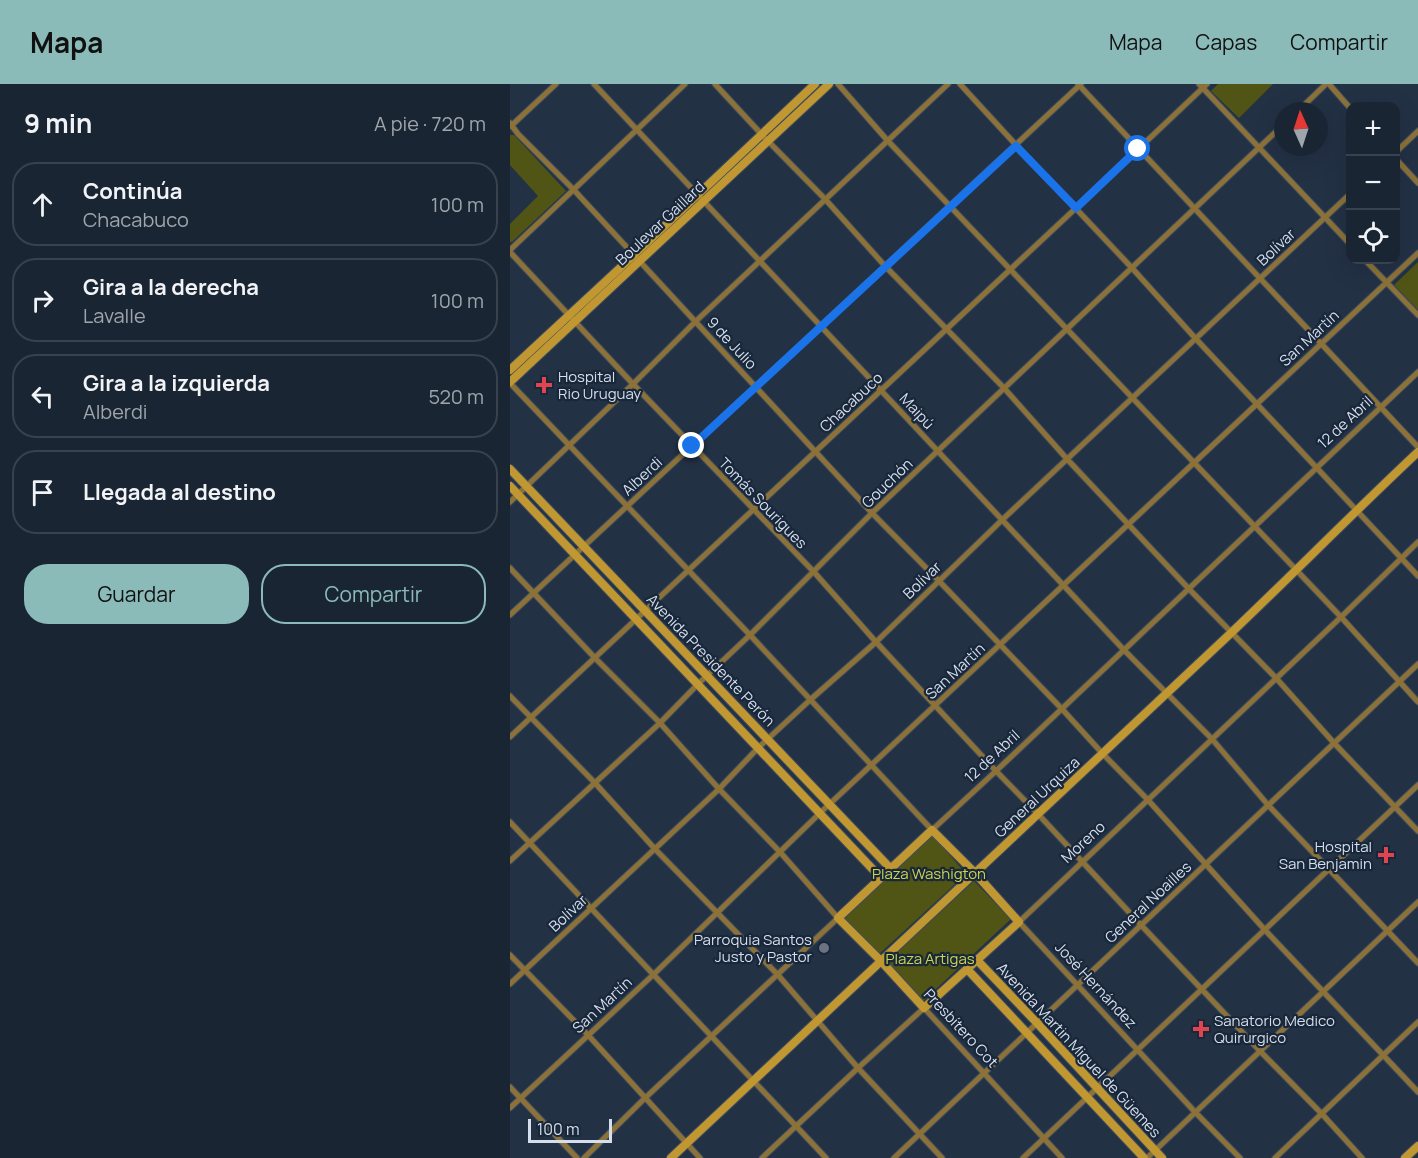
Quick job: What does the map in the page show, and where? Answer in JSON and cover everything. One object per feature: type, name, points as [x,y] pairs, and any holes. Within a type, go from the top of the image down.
[{"type":"main road","name":"Boulevar Gaillard","points":[[765,138],[815,84]]},
{"type":"main road","name":"Boulevar Gaillard","points":[[510,370],[569,314],[636,258],[765,138],[829,84]]},
{"type":"main road","name":"Boulevar Gaillard","points":[[510,382],[576,322],[636,258]]},
{"type":"main road","name":"General Urquiza","points":[[670,1158],[1231,633],[1418,449]]},
{"type":"main road","name":"Avenida Presidente Perón","points":[[510,469],[891,869]]},
{"type":"main road","name":"Avenida Presidente Perón","points":[[510,486],[881,878]]},
{"type":"main road","name":"12 de Abril","points":[[838,918],[932,830]]},
{"type":"main road","name":"José Hernández","points":[[932,830],[1019,922]]},
{"type":"main road","name":"Presbítero Cot","points":[[838,918],[924,1008]]},
{"type":"main road","name":"Moreno","points":[[924,1008],[1019,922]]},
{"type":"main road","name":"Avenida Martin Miguel de Güemes","points":[[977,960],[1162,1158]]},
{"type":"main road","name":"Avenida Martin Miguel de Güemes","points":[[968,969],[1146,1158]]},
{"type":"main road","points":[[1405,1158],[1418,1146]]},
{"type":"street","points":[[511,125],[556,84]]},
{"type":"street","name":"Maipú","points":[[594,84],[1124,650],[1212,739],[1268,805],[1418,963]]},
{"type":"street","points":[[510,251],[685,84]]},
{"type":"street","points":[[715,84],[825,199],[885,266],[1004,388],[1067,459],[1418,831]]},
{"type":"street","points":[[838,84],[887,140],[1341,617],[1418,702]]},
{"type":"street","points":[[510,502],[695,322],[948,84]]},
{"type":"street","points":[[960,84],[1418,576]]},
{"type":"street","points":[[1308,102],[1328,84],[1346,104]]},
{"type":"street","points":[[1079,85],[1418,449]]},
{"type":"street","name":"Alberdi","points":[[510,615],[1079,85]]},
{"type":"street","points":[[1203,85],[1346,240]]},
{"type":"street","name":"Chacabuco","points":[[510,737],[1076,208],[1203,85]]},
{"type":"street","name":"9 de Julio","points":[[511,125],[872,513],[939,580],[1148,800],[1265,930],[1418,1092]]},
{"type":"street","points":[[1400,147],[1418,130]]},
{"type":"street","name":"Gouchón","points":[[510,861],[660,723],[872,513],[1274,134]]},
{"type":"street","points":[[1400,164],[1418,183]]},
{"type":"street","name":"Bolívar","points":[[510,984],[719,789],[758,748],[876,642],[1002,520],[1346,198]]},
{"type":"street","name":"Tomás Sourigues","points":[[510,251],[1362,1158]]},
{"type":"street","name":"San Martín","points":[[510,1108],[654,974],[820,813],[1418,253]]},
{"type":"street","points":[[1369,264],[1418,315]]},
{"type":"street","name":"12 de Abril","points":[[932,830],[1418,372]]},
{"type":"street","points":[[510,382],[932,830]]},
{"type":"street","name":"Moreno","points":[[1019,922],[1418,542]]},
{"type":"street","points":[[510,568],[660,723],[838,918]]},
{"type":"street","name":"General Noailles","points":[[894,1158],[1418,664]]},
{"type":"street","points":[[510,696],[778,975],[858,1068],[942,1158]]},
{"type":"street","points":[[1023,1158],[1418,785]]},
{"type":"street","points":[[510,822],[826,1158]]},
{"type":"street","points":[[1146,1158],[1418,902]]},
{"type":"street","name":"12 de Abril","points":[[584,1158],[838,918]]},
{"type":"street","name":"José Hernández","points":[[1019,922],[1240,1158]]},
{"type":"street","points":[[510,955],[588,1035],[700,1158]]},
{"type":"street","name":"Moreno","points":[[762,1158],[924,1008]]},
{"type":"street","name":"Presbítero Cot","points":[[924,1008],[1062,1158]]},
{"type":"street","points":[[1275,1158],[1418,1022]]},
{"type":"street","points":[[510,1087],[577,1158]]},
{"type":"green space","points":[[1218,84],[1273,84],[1239,118],[1211,91]]},
{"type":"green space","points":[[510,135],[514,135],[566,191],[512,242],[510,242],[510,224],[538,196],[510,165]]},
{"type":"green space","points":[[1418,262],[1418,310],[1394,285]]},
{"type":"green space","name":"Plaza Washigton","points":[[932,834],[966,874],[877,956],[844,919]]},
{"type":"green space","name":"Plaza Artigas","points":[[974,881],[1011,919],[922,1002],[886,962]]},
{"type":"place","name":"Hospital Rio Uruguay","points":[[544,385]]},
{"type":"place","name":"Hospital San Benjamin","points":[[1386,855]]},
{"type":"place","name":"Parroquia Santos Justo y Pastor","points":[[824,948]]},
{"type":"place","name":"Sanatorio Medico Quirurgico","points":[[1201,1029]]},
{"type":"route","points":[[692,446],[1016,146],[1076,208],[1138,149]]}]
